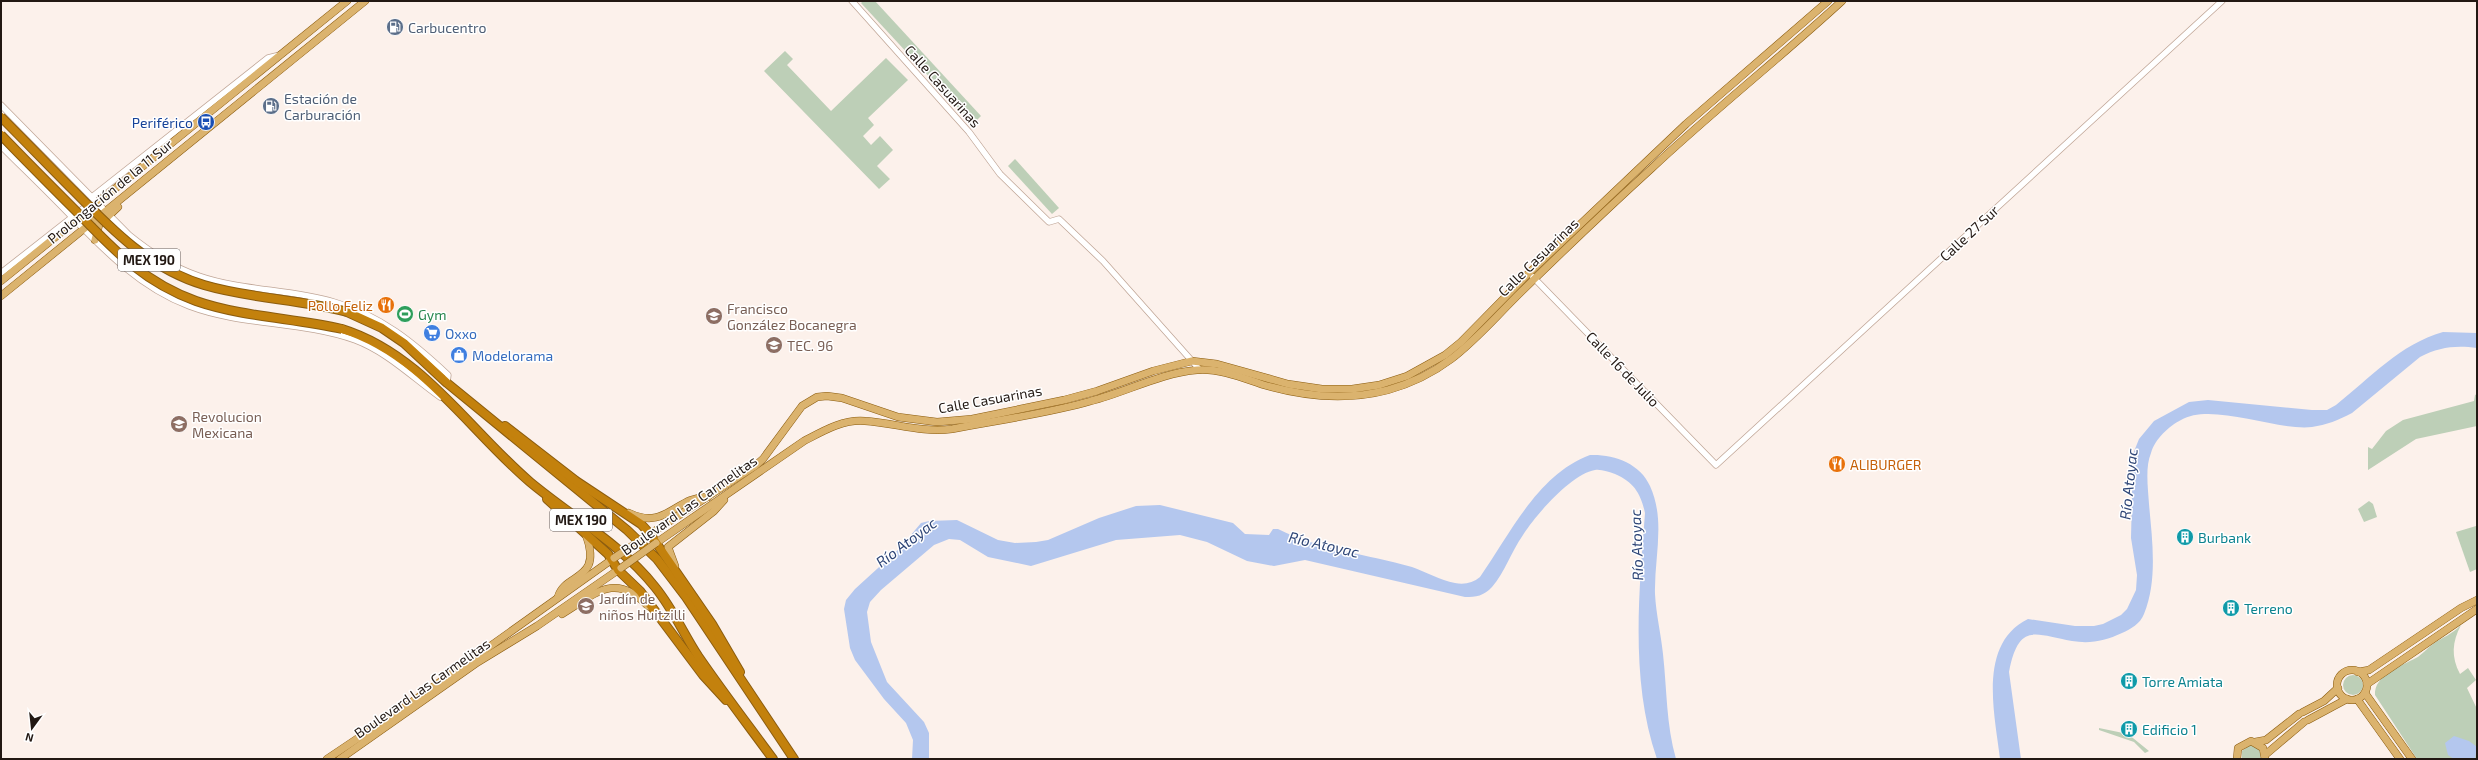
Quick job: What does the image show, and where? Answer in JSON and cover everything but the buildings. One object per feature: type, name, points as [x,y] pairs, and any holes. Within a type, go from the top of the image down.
[{"type":"highway","name":"MEX 190","points":[[1,117],[122,238],[154,262],[184,278],[205,286],[321,305],[347,312],[393,335],[447,383],[627,530],[657,559],[686,598],[794,759]]},
{"type":"highway","name":"MEX 190","points":[[1,135],[118,255],[158,284],[190,298],[223,309],[312,322],[342,329],[369,339],[386,348],[410,366],[454,406],[531,482],[594,530],[635,564],[672,610],[698,655],[773,759]]},
{"type":"highway","points":[[492,419],[510,428],[552,462],[614,505],[650,534],[712,624],[758,705]]},
{"type":"highway","points":[[531,482],[613,559],[619,569],[640,591],[703,675],[744,717]]},
{"type":"main road","name":"Prolongación de la 11 Sur","points":[[1,281],[95,200],[281,55],[347,1]]},
{"type":"main road","name":"Prolongación de la 11 Sur","points":[[1,296],[84,229],[107,213],[152,177],[158,169],[365,1]]},
{"type":"main road","name":"Calle Casuarinas","points":[[650,534],[709,497],[763,459],[794,416],[809,400],[827,396],[842,398],[907,419],[927,422],[951,421],[999,413],[1083,395],[1153,371],[1192,361],[1217,364],[1307,388],[1341,390],[1384,384],[1407,376],[1445,356],[1529,273],[1686,124],[1828,1]]},
{"type":"main road","name":"Calle Casuarinas","points":[[1097,399],[1162,378],[1200,370],[1220,372],[1292,392],[1315,396],[1348,397],[1391,389],[1422,377],[1456,357],[1535,279],[1653,167],[1842,1]]},
{"type":"main road","points":[[175,137],[180,129]]},
{"type":"main road","points":[[95,240],[99,225],[107,213]]},
{"type":"main road","name":"Boulevard Las Carmelitas","points":[[340,759],[478,662],[537,626],[804,441],[826,429],[848,422],[865,421],[932,431],[952,429],[1097,399]]},
{"type":"main road","points":[[900,427],[907,425],[907,419]]},
{"type":"main road","points":[[682,580],[668,547],[714,511],[732,491]]},
{"type":"main road","points":[[614,505],[647,519],[664,515],[698,498],[709,497]]},
{"type":"main road","name":"Boulevard Las Carmelitas","points":[[326,759],[409,704],[558,597],[650,534]]},
{"type":"main road","points":[[558,597],[564,587],[579,577],[587,566],[591,552],[586,535]]},
{"type":"main road","points":[[537,626],[545,625],[607,588],[618,586],[634,593],[668,628]]},
{"type":"main road","points":[[2347,699],[2341,695],[2338,688],[2338,681],[2344,674],[2351,671],[2358,672],[2369,670],[2461,608],[2477,600]]},
{"type":"main road","points":[[2367,684],[2477,609]]},
{"type":"main road","points":[[2255,742],[2263,748],[2265,757],[2306,721],[2347,699],[2357,699],[2365,693],[2367,684],[2363,676],[2358,672]]},
{"type":"main road","points":[[2237,759],[2242,745],[2266,740],[2301,713],[2324,700],[2338,688]]},
{"type":"main road","points":[[2365,693],[2412,759]]},
{"type":"main road","points":[[2357,699],[2400,759]]},
{"type":"street","name":"Calle Casuarinas","points":[[852,1],[969,132],[1000,174],[1048,222],[1059,219],[1103,261],[1192,361]]},
{"type":"street","name":"Calle 27 Sur","points":[[1716,465],[2222,1]]},
{"type":"street","points":[[180,129],[268,58],[281,55]]},
{"type":"street","points":[[1,105],[140,245],[186,271],[233,284],[328,300],[378,320],[406,337],[428,356],[448,375],[447,383]]},
{"type":"street","points":[[1,146],[116,262],[135,276],[178,301],[223,316],[322,331],[355,340],[392,360],[454,406]]},
{"type":"street","points":[[1,273],[74,218]]},
{"type":"street","name":"Calle 16 de Julio","points":[[1529,273],[1716,465]]},
{"type":"street","points":[[1192,361],[1200,370]]},
{"type":"green space","points":[[863,1],[875,1],[981,116],[973,124],[861,3]]},
{"type":"green space","points":[[785,51],[793,59],[787,65],[831,111],[886,58],[908,80],[868,118],[874,125],[863,136],[871,145],[880,136],[893,150],[877,166],[890,179],[879,189],[764,71]]},
{"type":"green space","points":[[1015,159],[1059,208],[1052,214],[1008,166]]},
{"type":"green space","points":[[2477,394],[2477,426],[2416,439],[2368,470],[2368,447],[2372,449],[2386,431],[2403,420],[2474,401],[2475,395]]},
{"type":"green space","points":[[2369,501],[2373,504],[2377,517],[2364,522],[2358,509]]},
{"type":"green space","points":[[2476,526],[2477,569],[2470,572],[2456,532]]},
{"type":"green space","points":[[2461,625],[2454,643],[2454,656],[2460,674],[2468,668],[2476,680],[2467,688],[2477,709],[2477,759],[2417,759],[2375,695],[2376,688],[2379,682],[2390,672],[2418,657]]},
{"type":"green space","points":[[2349,675],[2357,675],[2363,681],[2363,689],[2357,695],[2349,695],[2343,689],[2343,681]]},
{"type":"green space","points":[[2099,728],[2128,734],[2149,751],[2145,753],[2134,742],[2099,730]]},
{"type":"green space","points":[[2250,745],[2259,748],[2261,759],[2242,759],[2242,751]]},
{"type":"water","points":[[2443,332],[2477,333],[2477,348],[2462,347],[2441,349],[2420,357],[2352,413],[2332,422],[2312,427],[2297,427],[2226,415],[2194,415],[2181,420],[2163,434],[2153,448],[2147,471],[2153,573],[2148,601],[2142,618],[2129,630],[2116,636],[2097,641],[2079,642],[2038,635],[2030,635],[2024,638],[2018,645],[2013,656],[2009,672],[2021,759],[2000,759],[1993,702],[1993,682],[1995,663],[2001,645],[2012,630],[2028,619],[2075,626],[2094,626],[2103,624],[2121,615],[2127,609],[2136,590],[2137,575],[2131,538],[2133,454],[2139,439],[2154,421],[2189,402],[2208,400],[2312,410],[2327,410],[2336,405],[2399,353],[2427,337]]},
{"type":"water","name":"Río Atoyac","points":[[1590,455],[1616,458],[1633,466],[1640,471],[1645,478],[1655,499],[1658,540],[1655,594],[1663,654],[1670,733],[1676,759],[1657,759],[1648,729],[1643,699],[1640,668],[1639,606],[1645,513],[1639,494],[1632,485],[1622,477],[1600,470],[1586,473],[1575,479],[1554,497],[1529,527],[1497,581],[1483,594],[1473,597],[1465,597],[1305,560],[1274,566],[1247,561],[1207,542],[1180,535],[1116,540],[1031,566],[988,557],[960,540],[949,539],[934,545],[881,590],[870,602],[867,612],[871,642],[887,682],[924,722],[929,733],[929,759],[912,759],[913,740],[906,723],[884,699],[855,660],[850,648],[844,609],[846,600],[855,589],[900,548],[921,523],[929,521],[957,520],[998,540],[1015,543],[1036,542],[1048,540],[1099,518],[1136,506],[1160,505],[1233,523],[1245,534],[1269,535],[1273,529],[1278,529],[1327,547],[1395,562],[1412,567],[1449,582],[1465,584],[1480,577],[1514,525],[1540,491],[1555,476],[1572,464]]},
{"type":"water","points":[[2454,736],[2469,741],[2477,747],[2475,759],[2454,759],[2448,755],[2445,743]]},
{"type":"place","name":"Carbucentro","points":[[395,27]]},
{"type":"place","name":"Estación de Carburación","points":[[271,106]]},
{"type":"place","name":"Periférico","points":[[206,122]]},
{"type":"place","name":"Pollo Feliz","points":[[386,305]]},
{"type":"place","name":"Gym","points":[[405,314]]},
{"type":"place","name":"Francisco González Bocanegra","points":[[714,316]]},
{"type":"place","name":"Oxxo","points":[[432,333]]},
{"type":"place","name":"TEC. 96","points":[[774,345]]},
{"type":"place","name":"Modelorama","points":[[459,355]]},
{"type":"place","name":"Revolucion Mexicana","points":[[179,424]]},
{"type":"place","name":"ALIBURGER","points":[[1837,464]]},
{"type":"place","name":"Burbank","points":[[2185,537]]},
{"type":"place","name":"Jardín de niños Huitzilli","points":[[586,606]]},
{"type":"place","name":"Terreno","points":[[2231,608]]},
{"type":"place","name":"Torre Amiata","points":[[2129,681]]},
{"type":"place","name":"Edificio 1","points":[[2129,729]]}]
